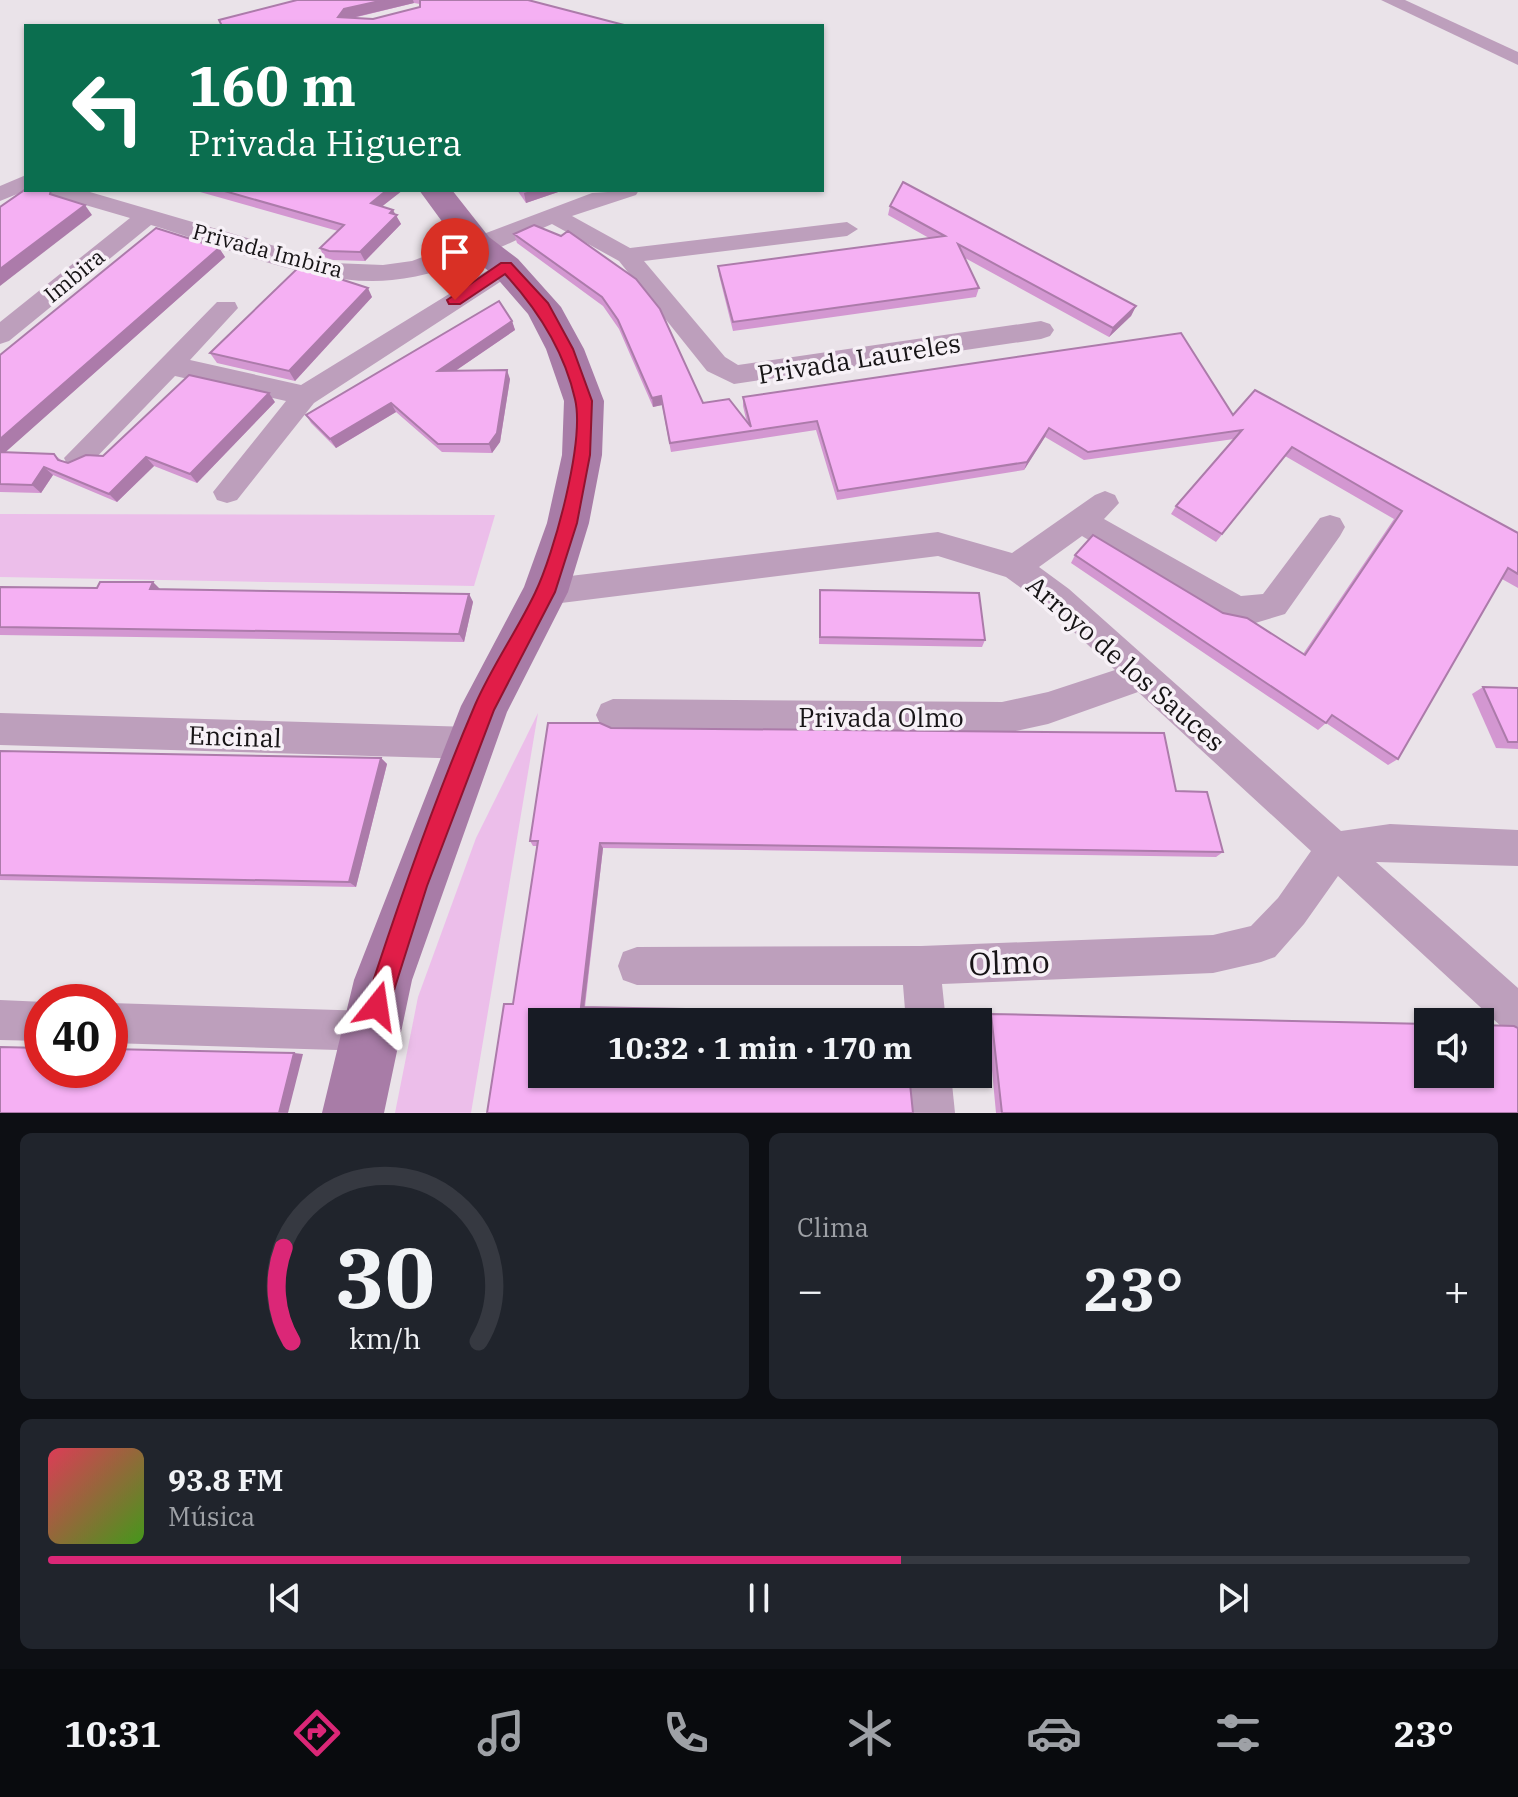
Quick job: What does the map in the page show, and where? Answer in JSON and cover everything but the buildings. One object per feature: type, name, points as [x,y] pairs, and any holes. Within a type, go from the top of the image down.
[{"type":"street","points":[[1390,0],[1518,59]]},
{"type":"street","points":[[0,194],[24,183]]},
{"type":"street","name":"Privada Imbira","points":[[66,192],[332,271],[370,275],[492,256]]},
{"type":"street","points":[[353,1113],[383,980],[485,706],[545,592],[568,523],[582,455],[584,401],[565,349],[543,307],[492,256],[441,192]]},
{"type":"street","points":[[227,492],[305,396],[551,214],[622,192]]},
{"type":"street","name":"Privada Laureles","points":[[551,214],[627,256],[716,364],[734,375],[1041,330]]},
{"type":"street","name":"Imbira","points":[[0,335],[147,216]]},
{"type":"street","points":[[627,256],[847,229]]},
{"type":"street","points":[[78,458],[226,308]]},
{"type":"street","points":[[170,365],[305,396]]},
{"type":"street","points":[[1016,567],[1093,512],[1229,608],[1261,611],[1274,604],[1330,527]]},
{"type":"street","name":"Arroyo de los Sauces","points":[[545,592],[938,544],[1016,567],[1058,598],[1518,1015]]},
{"type":"street","name":"Privada Olmo","points":[[613,715],[1002,718],[1048,708],[1143,675]]},
{"type":"street","name":"Encinal","points":[[0,729],[471,743]]},
{"type":"street","points":[[1334,850],[1390,842],[1518,848]]},
{"type":"street","name":"Olmo","points":[[637,966],[921,965],[1213,954],[1261,943],[1291,911],[1334,850]]},
{"type":"street","points":[[921,965],[925,1008]]},
{"type":"street","points":[[0,1020],[24,1021]]},
{"type":"street","points":[[128,1024],[371,1031]]},
{"type":"street","points":[[931,1088],[934,1113]]},
{"type":"shaded area","points":[[0,514],[495,515],[474,586],[0,577]]},
{"type":"shaded area","points":[[538,713],[471,1113],[395,1113],[418,997],[476,838]]},
{"type":"route","points":[[377,1006],[416,886],[485,706],[545,592],[568,523],[582,455],[584,401],[565,349],[543,307],[506,267],[455,300]]}]
